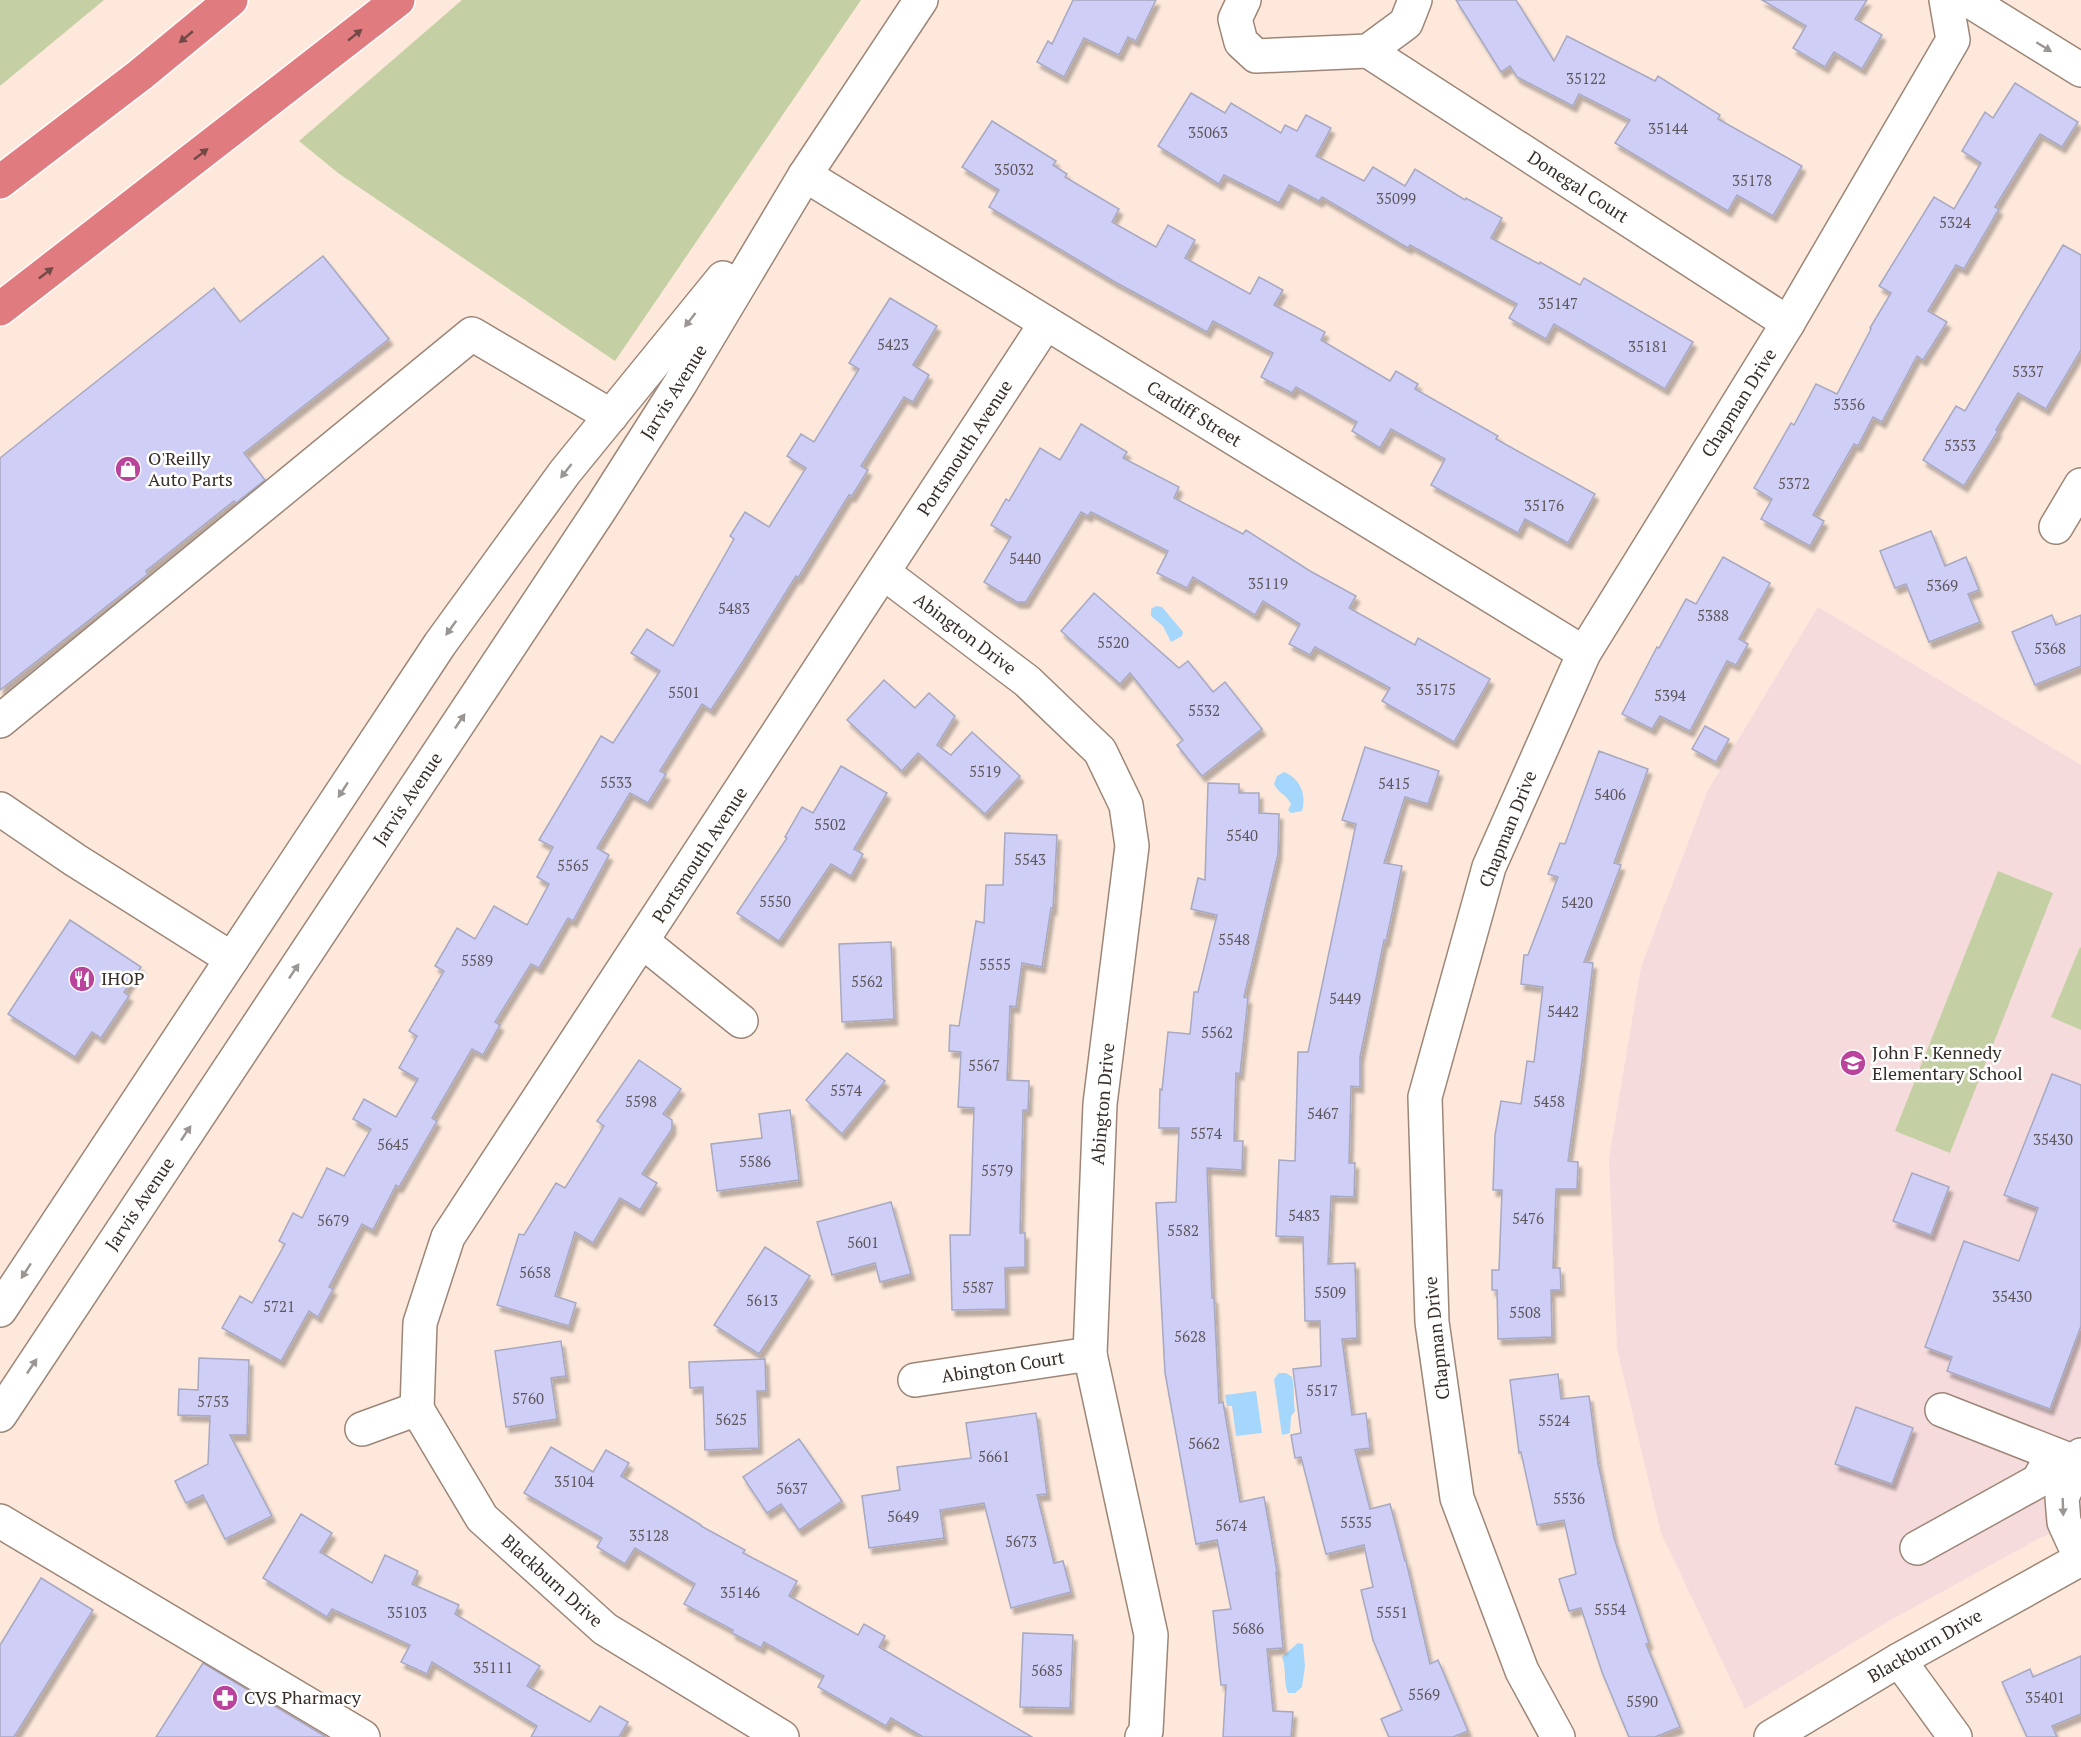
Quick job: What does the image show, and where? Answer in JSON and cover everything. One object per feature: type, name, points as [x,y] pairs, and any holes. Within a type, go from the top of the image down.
[{"type":"highway","points":[[0,182],[140,75],[231,0]]},
{"type":"highway","points":[[0,309],[398,0]]},
{"type":"highway","points":[[0,167],[140,75]]},
{"type":"street","name":"Jarvis Avenue","points":[[0,1414],[601,508],[680,384],[804,175],[921,0]]},
{"type":"street","points":[[1244,0],[1235,19],[1241,42],[1256,56],[1368,51],[1406,23],[1415,0]]},
{"type":"street","points":[[1953,40],[1968,1],[2081,70]]},
{"type":"street","points":[[1953,40],[2007,24]]},
{"type":"street","name":"Chapman Drive","points":[[1558,1737],[1522,1671],[1457,1498],[1432,1322],[1425,1097],[1489,867],[1584,653],[1788,324],[1953,40]]},
{"type":"street","name":"Donegal Court","points":[[1368,51],[1788,324]]},
{"type":"street","name":"Jarvis Avenue","points":[[0,1310],[440,644],[565,472],[804,175]]},
{"type":"street","name":"Cardiff Street","points":[[804,175],[1584,653]]},
{"type":"street","name":"Portsmouth Avenue","points":[[417,1409],[420,1323],[448,1237],[1046,324]]},
{"type":"street","points":[[0,721],[472,334],[611,416]]},
{"type":"street","points":[[2056,526],[2081,485]]},
{"type":"street","name":"Abington Drive","points":[[884,573],[1027,681],[1100,751],[1126,805],[1132,846],[1100,1104],[1090,1354],[1151,1635],[1146,1731],[1142,1737]]},
{"type":"street","points":[[0,809],[75,860],[232,959]]},
{"type":"street","points":[[643,942],[741,1021]]},
{"type":"street","name":"Abington Court","points":[[915,1380],[1090,1354]]},
{"type":"street","points":[[362,1429],[417,1409]]},
{"type":"street","name":"Blackburn Drive","points":[[417,1409],[482,1518],[605,1629],[782,1737]]},
{"type":"street","points":[[1942,1410],[2073,1461]]},
{"type":"street","points":[[1917,1548],[2073,1461]]},
{"type":"street","points":[[2073,1461],[2062,1498],[2063,1514],[2064,1522],[2081,1559]]},
{"type":"street","points":[[0,1521],[363,1737]]},
{"type":"street","name":"Blackburn Drive","points":[[1771,1737],[1899,1660],[2081,1559]]},
{"type":"street","points":[[1899,1660],[1955,1737]]},
{"type":"shaded area","name":"John F. Kennedy Elementary School","points":[[1818,607],[2081,765],[2081,1520],[2038,1539],[1887,1622],[1745,1709],[1661,1533],[1617,1348],[1609,1158],[1641,967],[1708,790]]},
{"type":"green space","points":[[0,0],[104,0],[0,86]]},
{"type":"green space","points":[[462,0],[861,0],[615,361],[338,173],[299,141]]},
{"type":"green space","points":[[1998,871],[2053,893],[1950,1153],[1895,1131]]},
{"type":"green space","points":[[2081,948],[2081,1030],[2051,1017]]},
{"type":"water","points":[[1156,606],[1162,607],[1183,632],[1182,636],[1171,642],[1163,626],[1151,616],[1151,609]]},
{"type":"water","points":[[1284,772],[1294,778],[1301,788],[1304,799],[1302,811],[1291,813],[1288,810],[1291,804],[1274,784],[1277,776]]},
{"type":"water","points":[[1279,1373],[1286,1373],[1292,1377],[1295,1411],[1291,1416],[1290,1433],[1282,1435],[1274,1379]]},
{"type":"water","points":[[1256,1391],[1262,1433],[1236,1436],[1232,1406],[1227,1406],[1225,1395]]},
{"type":"water","points":[[1298,1643],[1303,1644],[1305,1666],[1302,1687],[1295,1693],[1288,1693],[1282,1657]]},
{"type":"building","points":[[1073,0],[1156,0],[1136,41],[1128,37],[1119,55],[1084,38],[1064,77],[1037,62],[1048,41],[1052,44]]},
{"type":"building","points":[[1456,0],[1516,0],[1554,61],[1567,36],[1655,81],[1658,76],[1720,115],[1718,119],[1802,166],[1773,216],[1737,195],[1728,211],[1615,143],[1630,120],[1579,94],[1573,106],[1517,77],[1510,66],[1501,72]]},
{"type":"building","points":[[1762,0],[1867,0],[1855,19],[1882,35],[1862,69],[1834,52],[1825,67],[1793,48],[1806,26]]},
{"type":"building","points":[[2015,83],[2078,122],[2062,147],[2040,134],[1995,207],[1999,209],[1964,269],[1956,265],[1928,311],[1947,322],[1923,360],[1917,356],[1882,422],[1873,417],[1858,446],[1854,444],[1813,515],[1824,521],[1810,546],[1761,519],[1772,499],[1754,488],[1791,423],[1794,425],[1816,384],[1837,394],[1870,328],[1891,293],[1879,286],[1934,197],[1954,209],[1981,163],[1962,151],[1985,112],[1993,118]]},
{"type":"building","points":[[1191,93],[1225,113],[1231,103],[1281,133],[1285,125],[1297,131],[1306,115],[1331,128],[1316,156],[1364,181],[1373,167],[1405,186],[1415,169],[1465,200],[1466,198],[1502,218],[1491,238],[1580,285],[1584,278],[1693,342],[1665,389],[1554,324],[1546,339],[1509,318],[1517,304],[1410,245],[1408,248],[1322,197],[1319,201],[1289,185],[1279,203],[1224,175],[1219,184],[1158,146]]},
{"type":"building","points":[[992,121],[1056,161],[1053,165],[1067,174],[1065,177],[1119,209],[1112,222],[1156,247],[1168,225],[1195,240],[1185,258],[1250,294],[1259,277],[1283,290],[1274,305],[1325,332],[1321,340],[1390,381],[1396,371],[1418,384],[1415,389],[1498,436],[1496,439],[1595,494],[1568,543],[1525,519],[1518,533],[1431,485],[1445,459],[1391,429],[1380,448],[1352,431],[1357,422],[1296,387],[1292,393],[1261,377],[1273,353],[1213,321],[1207,332],[1115,282],[989,207],[999,190],[962,167]]},
{"type":"building","points":[[2063,245],[2081,255],[2081,350],[2046,409],[2018,393],[1964,486],[1923,460],[1956,406],[1965,411]]},
{"type":"building","name":"O'Reilly Auto Parts","points":[[323,256],[389,339],[244,453],[265,480],[236,503],[234,501],[146,571],[148,574],[0,690],[0,458],[214,288],[240,322]]},
{"type":"building","points":[[890,298],[937,326],[913,365],[929,375],[913,402],[904,397],[861,466],[868,470],[852,496],[849,495],[798,578],[796,576],[711,710],[702,704],[660,771],[666,774],[648,803],[630,793],[597,848],[609,855],[573,921],[568,918],[539,968],[531,964],[495,1022],[500,1025],[483,1055],[472,1049],[432,1118],[437,1121],[399,1187],[396,1185],[373,1230],[362,1224],[329,1287],[333,1289],[318,1317],[309,1311],[281,1361],[222,1328],[240,1296],[252,1303],[285,1244],[279,1241],[293,1213],[302,1218],[327,1168],[344,1176],[371,1129],[353,1119],[364,1099],[396,1117],[418,1079],[399,1068],[417,1036],[409,1031],[444,971],[435,966],[457,928],[475,939],[494,906],[527,925],[549,884],[537,877],[553,847],[539,840],[601,736],[613,743],[660,671],[631,653],[647,629],[673,646],[734,539],[730,536],[745,512],[769,527],[806,468],[787,456],[801,434],[814,442],[859,369],[849,363]]},
{"type":"building","points":[[1081,424],[1127,452],[1123,458],[1179,487],[1174,498],[1243,534],[1246,530],[1310,571],[1356,596],[1349,608],[1415,645],[1418,638],[1490,679],[1454,742],[1382,701],[1390,688],[1315,647],[1310,655],[1289,644],[1300,624],[1263,601],[1255,615],[1193,577],[1187,588],[1157,573],[1168,551],[1091,512],[1088,516],[1081,512],[1026,602],[1017,602],[984,582],[1011,537],[991,525],[1006,499],[1009,501],[1040,448],[1060,460]]},
{"type":"building","points":[[1931,531],[1945,566],[1966,557],[1979,590],[1968,594],[1980,622],[1929,642],[1906,584],[1895,588],[1880,551]]},
{"type":"building","points":[[1723,557],[1770,583],[1739,639],[1748,644],[1736,665],[1727,661],[1690,731],[1660,716],[1652,729],[1622,714],[1657,647],[1659,648],[1686,599],[1696,604]]},
{"type":"building","points":[[1094,593],[1179,668],[1188,661],[1213,692],[1225,682],[1262,729],[1202,776],[1177,745],[1183,740],[1130,673],[1120,684],[1061,631]]},
{"type":"building","points":[[2052,615],[2056,625],[2081,615],[2081,666],[2035,685],[2012,632]]},
{"type":"building","points":[[884,680],[915,708],[929,693],[955,716],[937,745],[951,755],[972,732],[1020,776],[985,814],[918,753],[902,771],[847,720]]},
{"type":"building","points":[[1705,726],[1729,739],[1716,762],[1692,749]]},
{"type":"building","points":[[1365,747],[1439,771],[1428,804],[1405,797],[1384,863],[1402,866],[1360,1057],[1360,1087],[1351,1086],[1349,1163],[1355,1163],[1354,1197],[1331,1196],[1328,1264],[1355,1263],[1357,1338],[1342,1339],[1352,1415],[1366,1413],[1370,1448],[1355,1450],[1370,1509],[1390,1504],[1430,1664],[1438,1660],[1468,1731],[1453,1737],[1389,1737],[1381,1719],[1402,1710],[1373,1640],[1361,1590],[1373,1587],[1364,1545],[1326,1554],[1301,1457],[1295,1458],[1291,1435],[1301,1433],[1293,1369],[1321,1366],[1320,1321],[1305,1321],[1303,1237],[1276,1236],[1279,1160],[1295,1161],[1298,1052],[1308,1052],[1356,824],[1342,820]]},
{"type":"building","points":[[1599,751],[1648,769],[1614,863],[1621,865],[1584,962],[1593,963],[1568,1161],[1578,1162],[1577,1189],[1556,1189],[1553,1268],[1560,1268],[1561,1290],[1551,1290],[1552,1337],[1498,1339],[1497,1290],[1492,1290],[1492,1270],[1499,1270],[1502,1190],[1493,1190],[1495,1135],[1501,1101],[1521,1104],[1527,1061],[1534,1062],[1543,987],[1521,984],[1524,955],[1528,955],[1558,877],[1548,874],[1560,843],[1565,844]]},
{"type":"building","points":[[841,766],[887,793],[854,849],[863,854],[851,876],[831,864],[779,941],[737,913],[787,838],[785,837],[802,807],[813,813]]},
{"type":"building","points":[[1208,783],[1239,784],[1239,793],[1259,793],[1259,813],[1279,814],[1278,854],[1244,997],[1248,998],[1240,1074],[1236,1073],[1234,1141],[1243,1141],[1242,1170],[1207,1168],[1219,1403],[1223,1402],[1240,1502],[1264,1497],[1277,1571],[1283,1648],[1267,1649],[1273,1711],[1293,1712],[1291,1737],[1223,1737],[1226,1685],[1221,1685],[1213,1611],[1231,1609],[1217,1540],[1196,1544],[1165,1373],[1156,1203],[1176,1202],[1179,1128],[1159,1128],[1160,1089],[1162,1090],[1168,1032],[1190,1034],[1194,992],[1198,992],[1217,915],[1191,909],[1198,878],[1205,880]]},
{"type":"building","points":[[1005,833],[1057,835],[1053,909],[1051,908],[1042,967],[1022,963],[1016,1007],[1010,1006],[1007,1080],[1029,1081],[1028,1110],[1023,1110],[1020,1233],[1025,1233],[1025,1267],[1005,1268],[1006,1309],[952,1310],[950,1235],[970,1235],[974,1108],[958,1107],[961,1052],[949,1051],[950,1025],[959,1026],[976,921],[984,923],[986,885],[1003,885]]},
{"type":"building","name":"IHOP","points":[[70,920],[141,967],[124,992],[129,996],[101,1038],[92,1032],[75,1057],[8,1014]]},
{"type":"building","points":[[891,942],[894,1019],[842,1022],[839,944]]},
{"type":"building","points":[[847,1053],[885,1081],[842,1134],[806,1100]]},
{"type":"building","points":[[639,1060],[681,1089],[663,1114],[672,1120],[672,1129],[642,1174],[657,1183],[640,1210],[620,1198],[593,1243],[575,1232],[555,1296],[576,1303],[569,1326],[497,1305],[519,1234],[524,1235],[556,1183],[565,1188],[604,1126],[597,1121]]},
{"type":"building","points":[[2052,1074],[2081,1085],[2081,1326],[2050,1409],[1947,1371],[1952,1357],[1925,1347],[1964,1241],[2019,1261],[2038,1208],[2004,1195]]},
{"type":"building","points":[[790,1110],[799,1180],[717,1191],[711,1144],[762,1138],[759,1114]]},
{"type":"building","points":[[1912,1173],[1949,1187],[1931,1235],[1893,1221]]},
{"type":"building","points":[[891,1202],[911,1274],[880,1282],[875,1263],[832,1275],[817,1222]]},
{"type":"building","points":[[765,1247],[810,1276],[759,1354],[714,1325]]},
{"type":"building","points":[[561,1341],[566,1376],[551,1378],[557,1419],[506,1427],[495,1351]]},
{"type":"building","points":[[199,1358],[249,1360],[247,1435],[230,1435],[272,1516],[225,1539],[203,1495],[186,1503],[175,1481],[208,1464],[210,1416],[178,1415],[179,1389],[198,1390]]},
{"type":"building","points":[[765,1359],[766,1391],[757,1391],[759,1448],[705,1450],[703,1387],[690,1388],[689,1362]]},
{"type":"building","points":[[1558,1374],[1561,1399],[1589,1396],[1598,1463],[1614,1538],[1649,1643],[1646,1644],[1680,1727],[1655,1737],[1629,1737],[1602,1672],[1581,1608],[1569,1611],[1559,1579],[1576,1574],[1564,1520],[1537,1525],[1521,1452],[1519,1453],[1510,1380]]},
{"type":"building","points":[[1856,1407],[1913,1428],[1892,1484],[1835,1464]]},
{"type":"building","points":[[1036,1413],[1047,1494],[1037,1495],[1054,1563],[1063,1561],[1071,1592],[1011,1608],[984,1503],[940,1510],[944,1538],[869,1548],[862,1496],[900,1490],[897,1467],[971,1458],[966,1423]]},
{"type":"building","points":[[799,1439],[842,1501],[799,1530],[781,1504],[767,1513],[743,1477]]},
{"type":"building","points":[[551,1447],[593,1472],[606,1450],[629,1463],[621,1476],[701,1526],[745,1550],[743,1553],[797,1581],[789,1596],[858,1635],[864,1624],[885,1636],[879,1647],[1032,1737],[923,1737],[891,1718],[886,1726],[818,1687],[824,1676],[764,1642],[761,1648],[684,1604],[695,1584],[635,1548],[625,1564],[597,1547],[602,1538],[524,1493]]},
{"type":"building","points":[[301,1514],[332,1533],[320,1552],[372,1583],[385,1555],[418,1571],[412,1584],[459,1605],[455,1614],[540,1666],[527,1686],[590,1722],[600,1706],[628,1722],[619,1737],[531,1737],[537,1726],[432,1662],[427,1674],[401,1662],[410,1645],[332,1609],[327,1617],[263,1578]]},
{"type":"building","points":[[41,1578],[93,1610],[14,1737],[0,1737],[0,1645]]},
{"type":"building","points":[[1023,1633],[1073,1635],[1070,1708],[1020,1707]]},
{"type":"building","points":[[2081,1656],[2081,1714],[2052,1726],[2057,1737],[2027,1737],[2002,1682],[2030,1669],[2033,1677]]},
{"type":"building","name":"CVS Pharmacy","points":[[203,1663],[326,1737],[156,1737]]},
{"type":"place","name":"O'Reilly Auto Parts","points":[[128,469]]},
{"type":"place","name":"IHOP","points":[[82,979]]},
{"type":"place","name":"John F. Kennedy Elementary School","points":[[1853,1063]]},
{"type":"place","name":"CVS Pharmacy","points":[[225,1698]]}]
